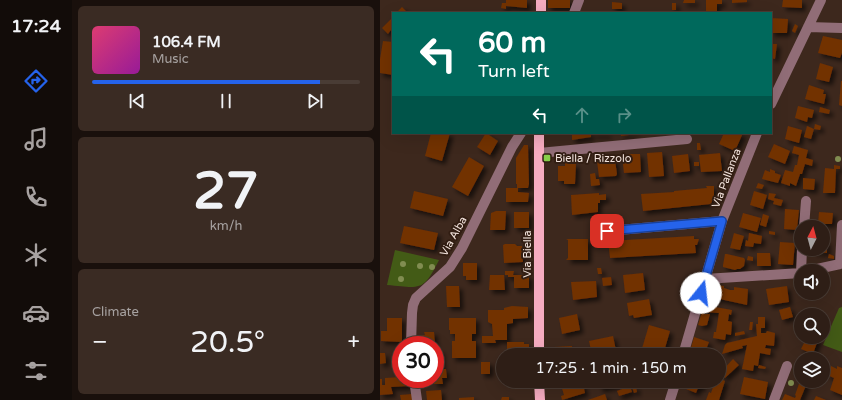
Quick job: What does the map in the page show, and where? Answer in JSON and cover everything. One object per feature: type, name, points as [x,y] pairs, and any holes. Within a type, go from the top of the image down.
[{"type":"main road","points":[[541,0],[541,12]]},
{"type":"main road","name":"Via Biella","points":[[539,134],[539,348]]},
{"type":"main road","points":[[539,388],[540,400]]},
{"type":"street","points":[[574,12],[579,0]]},
{"type":"street","points":[[772,102],[821,0]]},
{"type":"street","points":[[808,27],[842,28]]},
{"type":"street","name":"Via Alba","points":[[411,336],[412,313],[416,298],[450,267],[462,248],[512,147],[520,134]]},
{"type":"street","name":"Via Pallanza","points":[[685,348],[722,221],[757,134]]},
{"type":"street","points":[[539,153],[687,139]]},
{"type":"street","points":[[805,220],[806,201]]},
{"type":"street","points":[[607,231],[722,221]]},
{"type":"street","points":[[830,266],[840,264],[842,226]]},
{"type":"street","points":[[705,279],[794,273]]},
{"type":"street","points":[[774,400],[787,366]]},
{"type":"street","points":[[415,388],[417,400]]},
{"type":"street","points":[[670,400],[674,388]]},
{"type":"green space","points":[[395,250],[439,260],[429,278],[420,286],[407,287],[387,285]]},
{"type":"green space","points":[[842,307],[842,352],[823,345],[830,344],[830,329],[839,308]]},
{"type":"building","points":[[506,0],[527,0],[527,8],[506,6],[506,9],[501,8],[502,3],[506,3]]},
{"type":"building","points":[[548,0],[570,0],[570,8],[548,8]]},
{"type":"building","points":[[684,0],[695,0],[695,3],[683,3]]},
{"type":"building","points":[[706,0],[722,0],[722,4],[717,4],[717,11],[706,11]]},
{"type":"building","points":[[732,0],[747,0],[747,2],[732,3]]},
{"type":"building","points":[[783,0],[802,0],[802,8],[782,7]]},
{"type":"building","points":[[612,2],[622,3],[622,9],[612,9]]},
{"type":"building","points":[[672,3],[676,3],[676,10],[672,10]]},
{"type":"building","points":[[402,7],[407,12],[397,12]]},
{"type":"building","points":[[392,18],[392,31],[391,30],[388,34],[382,28]]},
{"type":"building","points":[[772,18],[788,19],[787,33],[772,33]]},
{"type":"building","points":[[795,24],[798,26],[795,33],[792,31]]},
{"type":"building","points":[[823,36],[842,40],[842,53],[840,58],[818,53]]},
{"type":"building","points":[[383,41],[392,42],[392,75],[380,73],[380,59]]},
{"type":"building","points":[[772,44],[777,44],[775,59],[772,58]]},
{"type":"building","points":[[820,63],[833,67],[829,82],[816,79]]},
{"type":"building","points":[[842,81],[842,106],[839,105]]},
{"type":"building","points":[[809,85],[824,90],[823,94],[826,94],[824,104],[805,99]]},
{"type":"building","points":[[798,106],[814,110],[812,118],[808,117],[807,122],[795,118]]},
{"type":"building","points":[[820,107],[830,110],[829,114],[819,112]]},
{"type":"building","points":[[815,124],[821,126],[820,130],[814,129]]},
{"type":"building","points":[[788,126],[802,130],[799,143],[785,139]]},
{"type":"building","points":[[807,126],[814,129],[811,139],[804,137]]},
{"type":"building","points":[[431,134],[450,134],[442,161],[425,156]]},
{"type":"building","points":[[485,134],[498,141],[490,155],[477,147]]},
{"type":"building","points":[[572,134],[591,134],[591,137],[572,140]]},
{"type":"building","points":[[593,134],[608,134],[608,135]]},
{"type":"building","points":[[621,134],[637,134],[621,136]]},
{"type":"building","points":[[724,134],[743,134],[735,151],[719,144]]},
{"type":"building","points":[[697,143],[700,143],[701,150],[697,150]]},
{"type":"building","points":[[774,144],[790,151],[785,164],[768,157]]},
{"type":"building","points":[[524,145],[528,145],[529,184],[528,188],[517,188],[516,158]]},
{"type":"building","points":[[794,146],[808,150],[806,158],[813,160],[812,166],[805,164],[796,186],[790,183],[790,186],[781,183],[785,170],[793,172],[795,165],[797,165],[799,155],[792,153]]},
{"type":"building","points":[[662,152],[664,176],[649,177],[647,153]]},
{"type":"building","points":[[720,153],[722,171],[701,172],[699,155]]},
{"type":"building","points":[[628,154],[640,154],[641,172],[624,173],[622,156]]},
{"type":"building","points":[[688,154],[690,171],[674,173],[672,156]]},
{"type":"building","points":[[469,157],[484,166],[468,196],[452,187]]},
{"type":"building","points":[[604,157],[615,160],[616,176],[599,177],[597,161],[602,161]]},
{"type":"building","points":[[565,162],[576,164],[575,184],[564,184],[564,181],[558,181],[558,166],[565,166]]},
{"type":"building","points":[[694,162],[699,162],[699,166],[694,166]]},
{"type":"building","points":[[834,165],[840,166],[840,169],[836,169],[835,193],[823,193],[825,168],[834,169]]},
{"type":"building","points":[[770,169],[781,175],[778,183],[762,179],[765,170],[770,172]]},
{"type":"building","points":[[595,173],[596,179],[599,179],[600,185],[591,186],[590,174]]},
{"type":"building","points":[[803,178],[815,179],[814,190],[803,189]]},
{"type":"building","points":[[758,183],[764,185],[762,189],[756,188]]},
{"type":"building","points":[[706,186],[714,186],[714,195],[711,204],[643,211],[641,194],[707,188]]},
{"type":"building","points":[[506,188],[518,188],[518,192],[529,193],[528,202],[506,202]]},
{"type":"building","points":[[414,191],[448,199],[443,216],[410,208]]},
{"type":"building","points":[[754,191],[767,195],[763,209],[750,205]]},
{"type":"building","points":[[599,193],[599,195],[606,194],[606,200],[600,200],[600,203],[598,203],[598,212],[572,215],[571,195]]},
{"type":"building","points":[[769,193],[776,194],[774,198],[783,200],[781,206],[773,204],[774,201],[768,199]]},
{"type":"building","points":[[785,209],[799,210],[798,220],[794,220],[794,230],[784,229]]},
{"type":"building","points":[[496,211],[506,211],[505,230],[490,230],[491,213]]},
{"type":"building","points":[[514,212],[529,212],[529,228],[514,228]]},
{"type":"building","points":[[819,212],[833,213],[832,224],[830,224],[830,220],[818,220]]},
{"type":"building","points":[[743,213],[761,218],[757,232],[739,227]]},
{"type":"building","points":[[763,214],[769,216],[766,227],[760,225]]},
{"type":"building","points":[[404,226],[438,233],[434,250],[400,243]]},
{"type":"building","points":[[769,231],[775,232],[775,235],[769,234]]},
{"type":"building","points":[[734,233],[744,236],[740,250],[730,248]]},
{"type":"building","points":[[749,233],[762,236],[761,244],[754,243],[753,247],[745,246],[746,240],[748,241]]},
{"type":"building","points":[[694,236],[694,239],[699,239],[697,245],[695,245],[696,253],[610,258],[608,241]]},
{"type":"building","points":[[566,239],[588,239],[588,260],[566,260],[568,258],[568,240]]},
{"type":"building","points":[[780,242],[794,243],[793,265],[778,264]]},
{"type":"building","points":[[503,245],[522,246],[523,262],[504,263]]},
{"type":"building","points":[[757,253],[770,253],[771,266],[757,266]]},
{"type":"building","points":[[725,254],[744,258],[744,266],[735,270],[723,267]]},
{"type":"building","points":[[830,254],[834,256],[834,259],[828,258]]},
{"type":"building","points":[[748,256],[753,257],[753,261],[747,260]]},
{"type":"building","points":[[463,263],[477,263],[477,280],[466,280],[466,276],[463,276]]},
{"type":"building","points":[[597,268],[601,268],[602,274],[598,274]]},
{"type":"building","points":[[505,271],[514,271],[513,275],[529,275],[529,288],[514,288],[514,277],[508,277],[508,275],[505,275]]},
{"type":"building","points":[[643,273],[645,290],[625,293],[623,275]]},
{"type":"building","points":[[490,275],[504,275],[505,290],[489,290]]},
{"type":"building","points":[[611,277],[612,285],[603,286],[602,278]]},
{"type":"building","points":[[596,281],[597,297],[573,300],[571,282]]},
{"type":"building","points":[[717,285],[724,286],[724,288],[730,290],[734,290],[734,287],[748,289],[747,305],[706,296],[708,286],[716,288]]},
{"type":"building","points":[[446,286],[459,286],[460,307],[447,307]]},
{"type":"building","points":[[787,286],[789,302],[769,305],[766,289]]},
{"type":"building","points":[[649,299],[652,315],[634,318],[633,315],[629,316],[627,303]]},
{"type":"building","points":[[704,305],[732,310],[731,315],[729,314],[728,321],[732,322],[731,335],[726,334],[725,340],[713,338],[714,332],[716,332],[719,313],[704,312],[704,314],[710,314],[707,325],[698,325]]},
{"type":"building","points":[[512,306],[528,307],[528,318],[513,319],[513,323],[507,324],[507,340],[495,340],[496,343],[482,343],[482,336],[493,336],[492,324],[488,322],[488,310],[504,310],[504,308]]},
{"type":"building","points":[[790,307],[793,317],[782,320],[779,310]]},
{"type":"building","points":[[577,314],[580,330],[562,334],[559,318]]},
{"type":"building","points":[[758,317],[765,317],[765,328],[761,328],[761,333],[766,333],[767,331],[775,333],[774,346],[766,345],[765,348],[771,349],[770,355],[760,353],[758,366],[754,365],[753,371],[742,369],[747,345],[742,346],[743,348],[726,353],[726,348],[724,348],[725,345],[727,343],[757,336],[756,324],[758,324]]},
{"type":"building","points":[[387,318],[402,318],[402,336],[392,336],[392,342],[381,341],[381,331],[387,331]]},
{"type":"building","points":[[449,318],[476,318],[476,334],[472,334],[472,341],[476,341],[476,358],[452,358],[452,341],[455,341],[455,334],[450,334]]},
{"type":"building","points":[[750,322],[753,322],[752,330],[749,330]]},
{"type":"building","points":[[649,325],[670,331],[665,348],[642,348]]},
{"type":"building","points":[[744,331],[745,334],[735,336],[735,333]]},
{"type":"building","points":[[424,332],[434,332],[434,336],[418,336],[425,335]]},
{"type":"building","points":[[613,336],[616,348],[590,348],[589,341]]},
{"type":"building","points":[[694,337],[709,342],[707,348],[691,348]]},
{"type":"building","points":[[507,342],[524,342],[524,344],[529,344],[529,348],[507,348]]},
{"type":"building","points":[[804,344],[817,344],[814,352],[808,352],[801,349]]},
{"type":"building","points":[[572,346],[572,348],[554,348]]},
{"type":"building","points":[[380,353],[385,353],[386,363],[380,364]]},
{"type":"building","points":[[733,359],[739,365],[726,377],[726,367]]},
{"type":"building","points":[[481,362],[490,362],[490,374],[481,374]]},
{"type":"building","points":[[759,365],[766,367],[765,369],[758,368]]},
{"type":"building","points":[[831,366],[837,369],[837,366],[842,368],[842,395],[830,390],[834,378],[830,376]]},
{"type":"building","points":[[444,369],[446,369],[447,378],[444,378]]},
{"type":"building","points":[[744,377],[768,382],[765,399],[740,394]]},
{"type":"building","points":[[385,378],[392,378],[391,387],[393,394],[380,395],[380,379],[382,379],[382,385],[385,385]]},
{"type":"building","points":[[562,388],[584,388],[585,393],[562,400],[561,396],[564,395]]},
{"type":"building","points":[[625,388],[631,388],[632,392],[619,396],[617,391]]},
{"type":"building","points":[[632,388],[636,388],[637,392],[634,393]]},
{"type":"building","points":[[686,388],[698,388],[696,393]]},
{"type":"building","points":[[713,388],[723,388],[719,400],[706,400],[709,392],[711,393]]},
{"type":"building","points":[[798,388],[805,388],[800,400],[782,400],[785,394],[795,398]]},
{"type":"building","points":[[441,390],[442,400],[427,400],[426,391]]},
{"type":"building","points":[[412,394],[412,400],[401,400],[400,395]]},
{"type":"building","points":[[605,394],[607,400],[588,400]]},
{"type":"building","points":[[816,396],[826,400],[814,400]]},
{"type":"building","points":[[474,397],[474,400],[459,400],[459,398]]},
{"type":"building","points":[[502,397],[509,397],[509,400],[501,400]]},
{"type":"place","name":"Biella / Rizzolo","points":[[547,158]]},
{"type":"route","points":[[607,231],[722,221],[701,293]]}]
